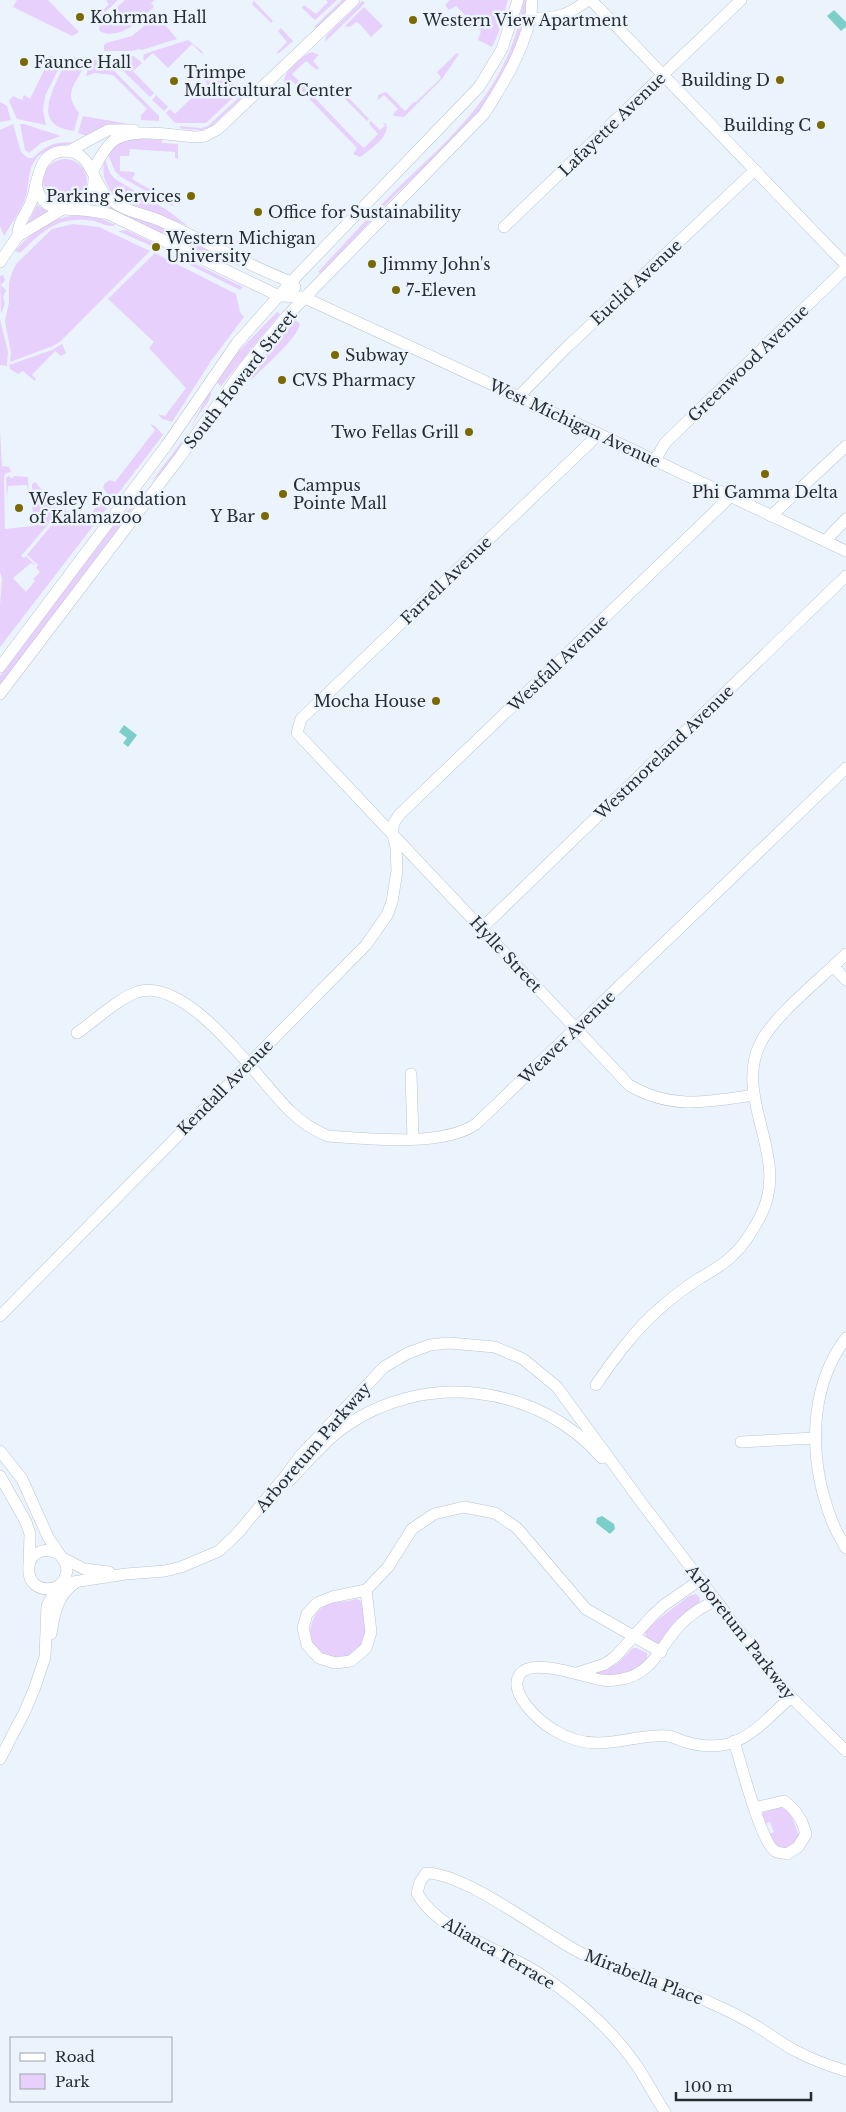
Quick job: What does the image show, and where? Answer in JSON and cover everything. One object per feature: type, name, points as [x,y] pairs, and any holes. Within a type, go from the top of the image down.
[{"type":"street","points":[[18,236],[18,225],[30,205],[40,166],[46,158],[58,152],[69,151],[100,133],[118,129],[140,133],[204,136],[218,129],[354,0]]},
{"type":"street","name":"South Howard Street","points":[[0,667],[166,446],[237,343],[291,282],[472,96],[502,49],[518,0]]},
{"type":"street","name":"South Howard Street","points":[[0,694],[246,365],[303,298],[484,114],[503,85],[518,52],[531,18],[532,0]]},
{"type":"street","points":[[531,18],[552,19],[562,16],[590,0],[664,75],[846,267]]},
{"type":"street","name":"Lafayette Avenue","points":[[504,226],[741,0]]},
{"type":"street","points":[[0,262],[18,236],[65,210],[79,206],[87,200],[93,190],[93,175],[100,158],[115,140],[140,133]]},
{"type":"street","name":"West Michigan Avenue","points":[[69,151],[83,158],[106,196],[118,205],[158,220],[291,282],[303,298]]},
{"type":"street","name":"Euclid Avenue","points":[[519,396],[566,348],[755,170]]},
{"type":"street","name":"West Michigan Avenue","points":[[36,183],[38,193],[44,202],[65,210],[109,214],[279,296],[303,298],[519,396],[846,551]]},
{"type":"street","name":"Greenwood Avenue","points":[[655,460],[665,443],[846,267]]},
{"type":"street","points":[[207,386],[223,397]]},
{"type":"street","name":"Farrell Avenue","points":[[296,730],[301,719],[600,434]]},
{"type":"street","points":[[771,516],[846,446]]},
{"type":"street","name":"Westfall Avenue","points":[[392,832],[399,815],[730,497]]},
{"type":"street","points":[[825,541],[846,520]]},
{"type":"street","name":"Westmoreland Avenue","points":[[482,928],[846,576]]},
{"type":"street","name":"Hylle Street","points":[[296,730],[304,743],[392,832],[629,1085],[652,1097],[668,1101],[699,1104],[754,1095]]},
{"type":"street","name":"Weaver Avenue","points":[[78,1033],[130,996],[139,992],[157,991],[167,993],[185,1002],[248,1063],[290,1111],[307,1126],[318,1132],[336,1137],[413,1139],[447,1137],[468,1130],[846,768]]},
{"type":"street","name":"Kendall Avenue","points":[[0,1316],[366,945],[383,922],[392,902],[397,871],[396,847],[392,832]]},
{"type":"street","points":[[596,1386],[607,1369],[657,1310],[689,1285],[735,1254],[761,1215],[770,1182],[769,1156],[754,1095],[756,1056],[761,1041],[775,1022],[846,954]]},
{"type":"street","points":[[833,966],[846,980]]},
{"type":"street","points":[[411,1074],[413,1139]]},
{"type":"street","points":[[846,1338],[828,1366],[820,1394],[814,1438],[818,1469],[832,1522],[846,1548]]},
{"type":"street","name":"Arboretum Parkway","points":[[237,1534],[300,1456],[384,1367],[408,1353],[430,1345],[449,1344],[495,1347],[533,1365],[557,1387],[644,1506],[791,1697],[846,1750]]},
{"type":"street","name":"Arboretum Parkway","points":[[58,1585],[126,1574],[165,1571],[191,1564],[219,1551],[343,1428],[389,1404],[444,1392],[475,1392],[502,1397],[532,1406],[560,1421],[587,1441],[644,1506]]},
{"type":"street","points":[[741,1442],[814,1438]]},
{"type":"street","points":[[0,1450],[22,1479],[48,1537],[61,1556],[67,1571],[64,1581],[50,1589],[38,1587],[30,1577],[28,1565],[30,1534],[26,1522],[0,1476]]},
{"type":"street","points":[[366,1590],[371,1632],[366,1648],[351,1661],[335,1663],[319,1658],[307,1645],[303,1628],[307,1614],[318,1603],[332,1597],[366,1590],[388,1567],[412,1529],[434,1514],[464,1507],[495,1513],[517,1528],[586,1609],[661,1652]]},
{"type":"street","points":[[28,1565],[31,1559],[41,1551],[53,1551],[61,1556]]},
{"type":"street","name":"Arboretum Parkway","points":[[61,1556],[84,1569],[126,1574]]},
{"type":"street","points":[[576,1673],[605,1664],[616,1657],[643,1625],[664,1605],[700,1580]]},
{"type":"street","points":[[0,1759],[25,1711],[49,1646],[53,1618],[60,1598],[68,1588],[81,1581]]},
{"type":"street","points":[[44,1657],[47,1606],[58,1585]]},
{"type":"street","points":[[716,1600],[690,1615],[680,1625],[661,1652],[636,1675],[624,1679],[598,1680],[576,1673],[534,1666],[526,1668],[519,1675],[518,1692],[529,1709],[543,1724],[562,1734],[584,1742],[595,1743],[652,1736],[670,1736],[689,1743],[707,1745],[727,1744],[756,1728],[791,1697]]},
{"type":"street","points":[[734,1741],[754,1808],[768,1843],[775,1851],[787,1854],[798,1847],[806,1834],[803,1822],[794,1808],[784,1801],[754,1808]]},
{"type":"street","name":"Mirabella Place","points":[[420,1882],[426,1873],[439,1873],[458,1881],[584,1954],[632,1975],[681,1990],[711,2002],[757,2026],[799,2053],[846,2071]]},
{"type":"street","name":"Alianca Terrace","points":[[420,1882],[417,1893],[424,1905],[435,1916],[456,1930],[516,1960],[543,1976],[586,2011],[607,2031],[636,2065],[665,2112]]},
{"type":"green space","points":[[17,0],[48,0],[79,32],[72,36],[13,7]]},
{"type":"green space","points":[[107,0],[118,0],[100,17],[98,15],[109,4]]},
{"type":"green space","points":[[125,0],[155,0],[151,3],[154,7],[124,31],[109,34],[101,32],[99,30],[100,23]]},
{"type":"green space","points":[[326,0],[337,0],[315,20],[302,8],[304,5],[316,14],[328,2]]},
{"type":"green space","points":[[342,0],[346,0],[319,26],[313,28]]},
{"type":"green space","points":[[450,0],[508,0],[492,47],[478,40],[481,31],[456,6],[449,10],[445,5]]},
{"type":"green space","points":[[523,0],[528,0],[524,21],[514,52],[483,107],[442,151],[394,196],[321,274],[318,272],[377,209],[440,148],[478,106],[507,58],[517,31]]},
{"type":"green space","points":[[254,1],[273,21],[271,23],[252,4]]},
{"type":"green space","points":[[362,1],[365,3],[325,42],[327,35]]},
{"type":"green space","points":[[364,7],[383,26],[371,37],[356,22],[350,27],[345,26]]},
{"type":"green space","points":[[157,15],[177,39],[142,50],[104,51],[106,43],[132,36]]},
{"type":"green space","points":[[281,28],[293,41],[278,54],[277,52],[287,42],[278,31]]},
{"type":"green space","points":[[188,40],[203,52],[202,54],[192,44],[168,68],[153,53],[144,61],[144,54]]},
{"type":"green space","points":[[312,52],[319,55],[313,61],[319,68],[317,70],[306,61],[292,74],[357,142],[364,148],[378,134],[369,124],[371,121],[380,130],[385,126],[383,122],[386,124],[387,128],[383,137],[360,157],[353,154],[357,148],[292,81],[287,86],[284,83],[287,74],[294,64],[303,56]]},
{"type":"green space","points":[[457,53],[459,54],[442,79],[404,117],[394,116],[393,114],[398,109],[384,95],[378,100],[378,95],[386,92],[405,111],[441,78],[437,72]]},
{"type":"green space","points":[[51,56],[62,62],[45,96],[43,110],[46,125],[17,119],[9,101],[13,96],[22,100],[24,95],[30,99]]},
{"type":"green space","points":[[134,56],[142,63],[133,71],[154,93],[150,97],[115,63],[115,57]]},
{"type":"green space","points":[[74,57],[85,61],[71,92],[71,98],[79,113],[74,131],[55,124],[50,119],[48,112],[51,96],[62,69]]},
{"type":"green space","points":[[91,59],[108,65],[159,116],[159,121],[141,120],[141,115],[147,109],[113,75],[95,73],[86,76]]},
{"type":"green space","points":[[221,71],[240,91],[206,123],[175,123],[166,113],[170,109],[175,114],[207,83],[204,79]]},
{"type":"green space","points":[[249,88],[251,89],[212,126],[202,130],[182,129],[179,126],[201,128],[208,126]]},
{"type":"green space","points":[[341,90],[369,119],[367,121],[338,92]]},
{"type":"green space","points":[[156,95],[168,107],[164,111],[152,100]]},
{"type":"green space","points":[[0,102],[7,106],[11,120],[0,122]]},
{"type":"green space","points":[[83,116],[129,124],[87,136],[78,133]]},
{"type":"green space","points":[[13,124],[21,152],[28,158],[33,158],[52,144],[63,142],[75,143],[47,150],[36,158],[30,172],[25,199],[4,236],[0,226],[0,130]]},
{"type":"green space","points":[[20,124],[61,136],[41,143],[29,153],[25,150]]},
{"type":"green space","points":[[131,138],[162,140],[162,143],[178,144],[178,159],[175,158],[175,152],[130,149],[129,156],[120,156],[120,171],[134,172],[135,174],[132,179],[174,203],[172,206],[121,177],[115,171],[108,155],[116,145]]},
{"type":"green space","points":[[65,159],[77,163],[83,169],[87,181],[83,193],[77,199],[65,203],[53,199],[47,193],[43,181],[47,169],[53,163]]},
{"type":"green space","points":[[105,159],[110,173],[115,179],[167,210],[188,226],[123,201],[109,190],[104,175]]},
{"type":"green space","points":[[99,195],[114,209],[167,229],[224,257],[196,250],[96,202]]},
{"type":"green space","points":[[37,205],[50,213],[26,226]]},
{"type":"green space","points":[[79,215],[102,219],[116,225],[108,226],[94,221],[81,220],[61,222],[44,231],[20,253],[15,251],[43,226],[59,219]]},
{"type":"green space","points":[[73,224],[99,227],[150,251],[61,341],[53,346],[10,362],[11,353],[5,321],[12,272],[17,263],[52,229]]},
{"type":"green space","points":[[126,230],[154,243],[158,249],[118,231]]},
{"type":"green space","points":[[155,253],[236,294],[240,312],[244,317],[211,361],[172,422],[162,419],[158,414],[165,416],[186,388],[149,348],[154,342],[108,299]]},
{"type":"green space","points":[[172,256],[179,256],[243,287],[240,290]]},
{"type":"green space","points":[[3,275],[5,280],[1,285],[6,290],[3,297],[5,304],[1,314],[0,276]]},
{"type":"green space","points":[[277,312],[280,314],[221,386],[219,385],[217,382],[235,355]]},
{"type":"green space","points":[[0,319],[8,352],[7,366],[0,365]]},
{"type":"green space","points":[[295,319],[300,324],[293,337],[251,380],[252,371]]},
{"type":"green space","points":[[62,344],[66,353],[61,356],[55,351],[32,375],[36,379],[35,381],[23,371],[18,374],[10,369],[9,365],[52,350]]},
{"type":"green space","points":[[209,392],[211,392],[208,402],[189,432]]},
{"type":"green space","points":[[150,424],[155,426],[163,435],[0,647],[2,579],[0,572],[0,430],[2,466],[9,467],[11,472],[6,473],[4,476],[5,529],[33,526],[33,499],[34,501],[39,501],[39,499],[50,499],[57,508],[52,520],[21,556],[24,558],[26,556],[36,566],[31,563],[13,578],[26,592],[35,581],[33,579],[40,572],[36,568],[38,565],[27,555],[65,509],[75,519],[80,514],[87,519],[107,493],[103,488],[105,483],[110,480],[115,482],[155,430]]},
{"type":"green space","points":[[188,434],[165,468],[152,481]]},
{"type":"green space","points":[[9,475],[9,477],[13,478],[14,476],[28,477],[29,498],[27,485],[8,486],[7,499],[6,478]]},
{"type":"green space","points":[[35,482],[45,493],[44,495],[32,495],[32,484]]},
{"type":"green space","points":[[132,508],[0,685],[0,676],[11,661],[124,512]]},
{"type":"green space","points":[[696,1594],[700,1598],[699,1604],[663,1642],[658,1644],[646,1637],[645,1632],[652,1624],[689,1596]]},
{"type":"green space","points":[[356,1599],[361,1602],[364,1619],[365,1636],[360,1648],[350,1655],[339,1657],[327,1656],[317,1650],[311,1640],[311,1626],[316,1614],[326,1605]]},
{"type":"green space","points":[[633,1648],[647,1653],[647,1662],[623,1675],[591,1675],[617,1664]]},
{"type":"green space","points":[[781,1807],[790,1813],[799,1835],[796,1845],[781,1850],[767,1835],[774,1832],[770,1822],[763,1825],[762,1813]]},
{"type":"shaded area","points":[[834,10],[846,22],[846,27],[841,31],[827,16]]},
{"type":"shaded area","points":[[124,725],[137,735],[128,747],[123,743],[127,738],[119,732]]},
{"type":"shaded area","points":[[602,1516],[614,1524],[615,1529],[610,1534],[596,1523],[597,1518]]},
{"type":"place","name":"Kohrman Hall","points":[[80,17]]},
{"type":"place","name":"Western View Apartment","points":[[413,20]]},
{"type":"place","name":"Faunce Hall","points":[[24,62]]},
{"type":"place","name":"Building D","points":[[780,80]]},
{"type":"place","name":"Trimpe Multicultural Center","points":[[174,81]]},
{"type":"place","name":"Building C","points":[[821,125]]},
{"type":"place","name":"Parking Services","points":[[191,196]]},
{"type":"place","name":"Office for Sustainability","points":[[258,212]]},
{"type":"place","name":"Western Michigan University","points":[[156,247]]},
{"type":"place","name":"Jimmy John's","points":[[372,264]]},
{"type":"place","name":"7-Eleven","points":[[396,290]]},
{"type":"place","name":"Subway","points":[[335,355]]},
{"type":"place","name":"CVS Pharmacy","points":[[282,380]]},
{"type":"place","name":"Two Fellas Grill","points":[[469,432]]},
{"type":"place","name":"Phi Gamma Delta","points":[[765,474]]},
{"type":"place","name":"Campus Pointe Mall","points":[[283,494]]},
{"type":"place","name":"Wesley Foundation of Kalamazoo","points":[[19,508]]},
{"type":"place","name":"Y Bar","points":[[265,516]]},
{"type":"place","name":"Mocha House","points":[[436,701]]}]
